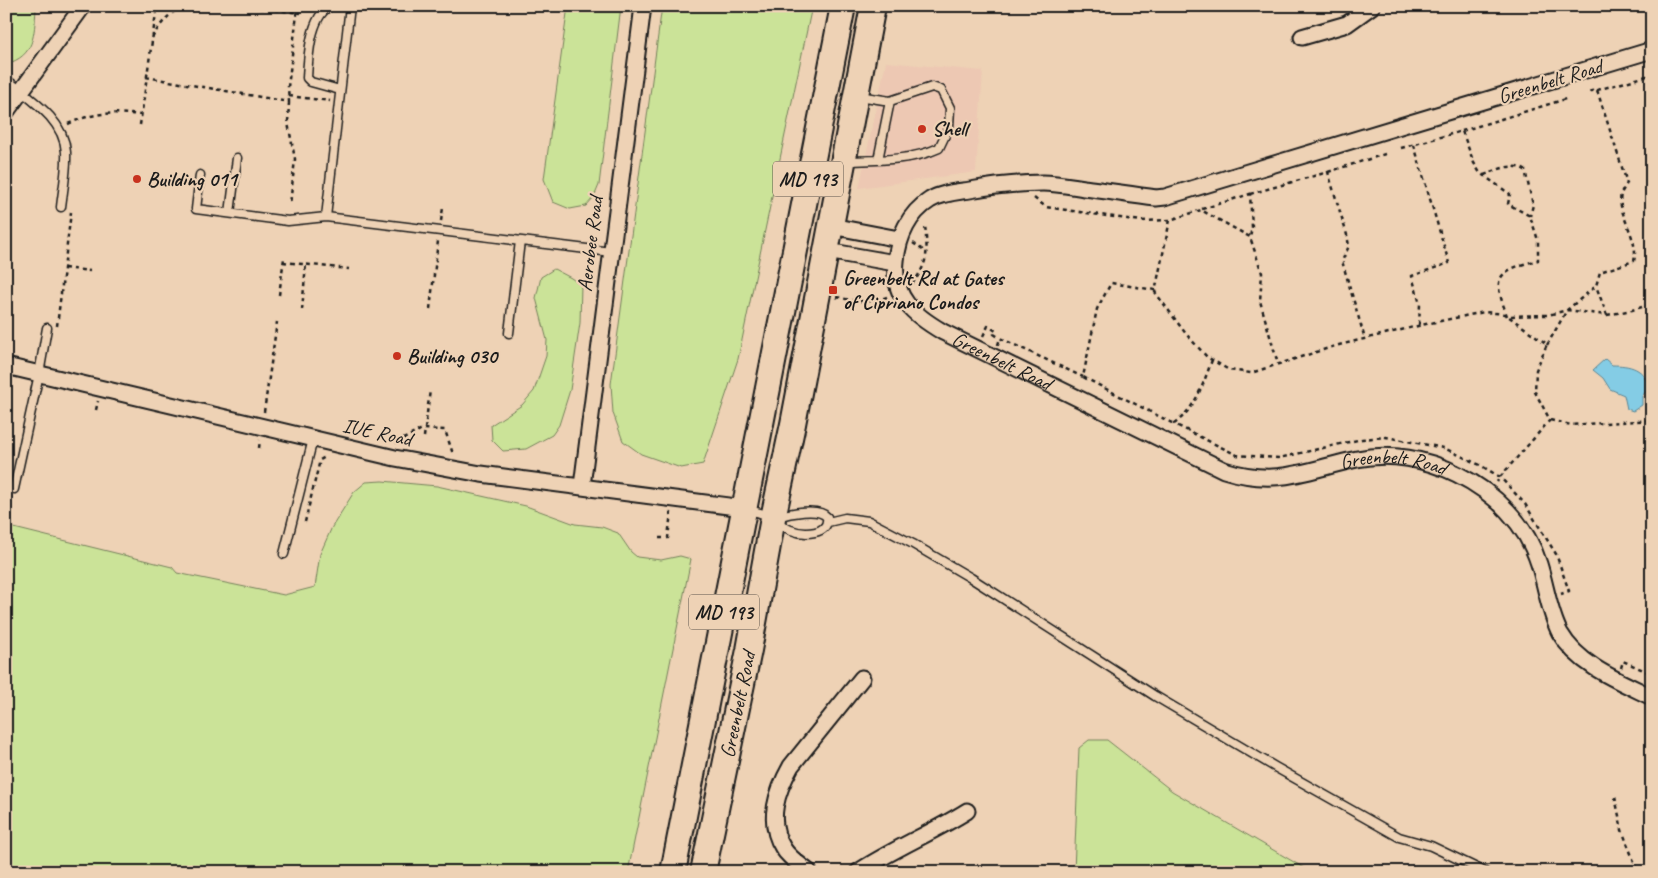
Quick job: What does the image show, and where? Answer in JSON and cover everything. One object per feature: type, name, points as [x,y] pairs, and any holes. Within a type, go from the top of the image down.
[{"type":"main road","name":"Greenbelt Road","points":[[673,872],[842,6]]},
{"type":"main road","name":"Greenbelt Road","points":[[703,872],[749,650],[873,6]]},
{"type":"street","points":[[6,112],[83,6]]},
{"type":"street","name":"Aerobee Road","points":[[582,486],[610,252],[643,6]]},
{"type":"street","points":[[1302,37],[1347,24],[1372,6]]},
{"type":"street","name":"Greenbelt Road","points":[[1652,50],[1165,197],[1156,198],[1044,183],[978,188],[953,193],[931,200],[905,226],[905,240],[895,263],[896,276],[904,289],[912,310],[922,320],[1224,470],[1247,476],[1281,477],[1358,459],[1387,456],[1420,461],[1456,474],[1490,494],[1506,509],[1524,532],[1539,564],[1560,633],[1577,653],[1605,674],[1652,698]]},
{"type":"street","points":[[831,226],[905,240]]},
{"type":"street","points":[[826,251],[895,263]]},
{"type":"street","name":"IUE Road","points":[[6,366],[395,458],[481,474],[744,508]]},
{"type":"street","points":[[809,872],[792,859],[783,848],[776,832],[774,816],[776,799],[782,781],[791,766],[862,678]]},
{"type":"street","points":[[858,872],[890,852],[968,811]]},
{"type":"lane","points":[[330,6],[316,22],[307,78],[311,82],[340,90]]},
{"type":"lane","points":[[326,217],[350,6]]},
{"type":"lane","points":[[6,79],[52,119],[59,128],[66,153],[61,207]]},
{"type":"lane","points":[[843,161],[878,160],[917,155],[939,148],[949,127],[950,108],[941,90],[932,87],[890,102],[856,96]]},
{"type":"lane","points":[[878,160],[890,102]]},
{"type":"lane","points":[[230,213],[237,158]]},
{"type":"lane","points":[[200,175],[196,209],[288,221],[326,217],[610,252]]},
{"type":"lane","points":[[509,333],[520,241]]},
{"type":"lane","points":[[14,489],[47,328]]},
{"type":"lane","points":[[284,554],[313,439]]},
{"type":"lane","points":[[744,508],[773,518],[793,532],[823,530],[827,527],[828,522],[825,514],[817,512],[790,513],[773,518]]},
{"type":"lane","points":[[828,522],[845,518],[869,521],[913,544],[971,578],[1155,696],[1275,767],[1399,837],[1431,846],[1485,872]]},
{"type":"path","points":[[140,125],[157,6]]},
{"type":"path","points":[[151,40],[163,21],[184,6]]},
{"type":"path","points":[[243,6],[299,13]]},
{"type":"path","points":[[290,205],[295,159],[288,123],[289,96],[299,13],[298,6]]},
{"type":"path","points":[[1586,92],[1652,74]]},
{"type":"path","points":[[146,76],[289,102]]},
{"type":"path","points":[[1647,76],[1652,88]]},
{"type":"path","points":[[1597,90],[1627,183],[1621,195],[1623,210],[1637,251],[1634,261],[1600,272],[1596,286],[1567,310],[1546,346],[1536,370],[1535,392],[1550,420],[1571,425],[1652,420]]},
{"type":"path","points":[[289,96],[332,102]]},
{"type":"path","points":[[1401,148],[1569,98]]},
{"type":"path","points":[[62,118],[68,124],[83,117],[101,113],[118,112],[142,115]]},
{"type":"path","points":[[1462,131],[1474,163],[1484,176],[1510,194],[1508,204],[1530,216]]},
{"type":"path","points":[[1414,145],[1449,263],[1412,276],[1420,304],[1419,326]]},
{"type":"path","points":[[1032,196],[1046,207],[1141,221],[1170,220],[1385,154]]},
{"type":"path","points":[[1484,176],[1502,168],[1518,166],[1524,170],[1533,205],[1530,216],[1538,240],[1538,260],[1510,270],[1500,278],[1498,287],[1507,316],[1548,344],[1546,346]]},
{"type":"path","points":[[1328,172],[1349,246],[1342,261],[1365,339]]},
{"type":"path","points":[[1250,194],[1252,227],[1250,237],[1262,273],[1260,301],[1278,364]]},
{"type":"path","points":[[440,225],[442,208]]},
{"type":"path","points":[[1201,210],[1250,237]]},
{"type":"path","points":[[57,326],[71,211]]},
{"type":"path","points":[[834,297],[869,302],[909,288],[920,274],[926,262],[924,220],[921,224]]},
{"type":"path","points":[[1170,220],[1155,292],[1186,334],[1207,356],[1229,370],[1251,373],[1365,339],[1484,312],[1507,316],[1548,316],[1567,310],[1607,315],[1652,304]]},
{"type":"path","points":[[430,309],[439,240]]},
{"type":"path","points":[[905,240],[927,253]]},
{"type":"path","points":[[279,295],[283,260],[350,270]]},
{"type":"path","points":[[302,310],[306,264]]},
{"type":"path","points":[[64,268],[90,271]]},
{"type":"path","points":[[1083,377],[1097,309],[1111,283],[1155,290]]},
{"type":"path","points":[[1596,286],[1607,315]]},
{"type":"path","points":[[262,421],[277,322]]},
{"type":"path","points":[[981,339],[988,326],[996,331],[994,334],[1000,338],[1083,377],[1237,455],[1279,458],[1312,449],[1386,437],[1444,448],[1500,477],[1525,504],[1556,554],[1569,591],[1556,596]]},
{"type":"path","points":[[997,347],[1000,338]]},
{"type":"path","points":[[1174,424],[1184,417],[1199,396],[1212,360]]},
{"type":"path","points":[[424,437],[430,390]]},
{"type":"path","points":[[1500,477],[1550,420]]},
{"type":"path","points":[[394,444],[425,429],[445,430],[455,456]]},
{"type":"path","points":[[305,522],[320,460],[331,454]]},
{"type":"path","points":[[659,538],[668,538],[672,498]]},
{"type":"path","points":[[1619,672],[1624,662],[1652,674]]},
{"type":"path","points":[[1615,797],[1622,830],[1638,872]]},
{"type":"shaded area","points":[[886,62],[983,71],[976,172],[859,188]]},
{"type":"green space","points":[[6,6],[35,6],[36,9],[35,27],[28,50],[23,56],[6,64]]},
{"type":"green space","points":[[568,6],[621,6],[599,185],[594,197],[586,206],[570,209],[553,202],[544,179]]},
{"type":"green space","points":[[662,6],[812,6],[738,359],[703,464],[681,468],[641,454],[623,441],[613,413],[611,384]]},
{"type":"green space","points":[[554,269],[581,285],[580,323],[570,390],[559,425],[552,435],[526,449],[503,451],[492,440],[491,425],[522,405],[534,391],[546,356],[547,340],[536,298],[541,277]]},
{"type":"green space","points":[[382,481],[437,486],[526,506],[575,524],[602,527],[618,533],[631,552],[637,557],[661,560],[680,556],[691,559],[628,872],[6,872],[6,526],[172,567],[177,573],[284,595],[315,587],[320,554],[332,527],[354,492],[366,482]]},
{"type":"green space","points":[[1089,740],[1107,740],[1172,791],[1311,872],[1074,872],[1079,748]]},
{"type":"water","points":[[1605,359],[1612,365],[1636,369],[1647,381],[1649,388],[1642,396],[1642,405],[1633,411],[1627,409],[1624,395],[1610,389],[1603,378],[1593,370]]},
{"type":"place","name":"Shell","points":[[922,129]]},
{"type":"place","name":"Building 011","points":[[137,179]]},
{"type":"place","name":"Greenbelt Rd at Gates of Cipriano Condos","points":[[833,290]]},
{"type":"place","name":"Building 030","points":[[397,356]]}]
